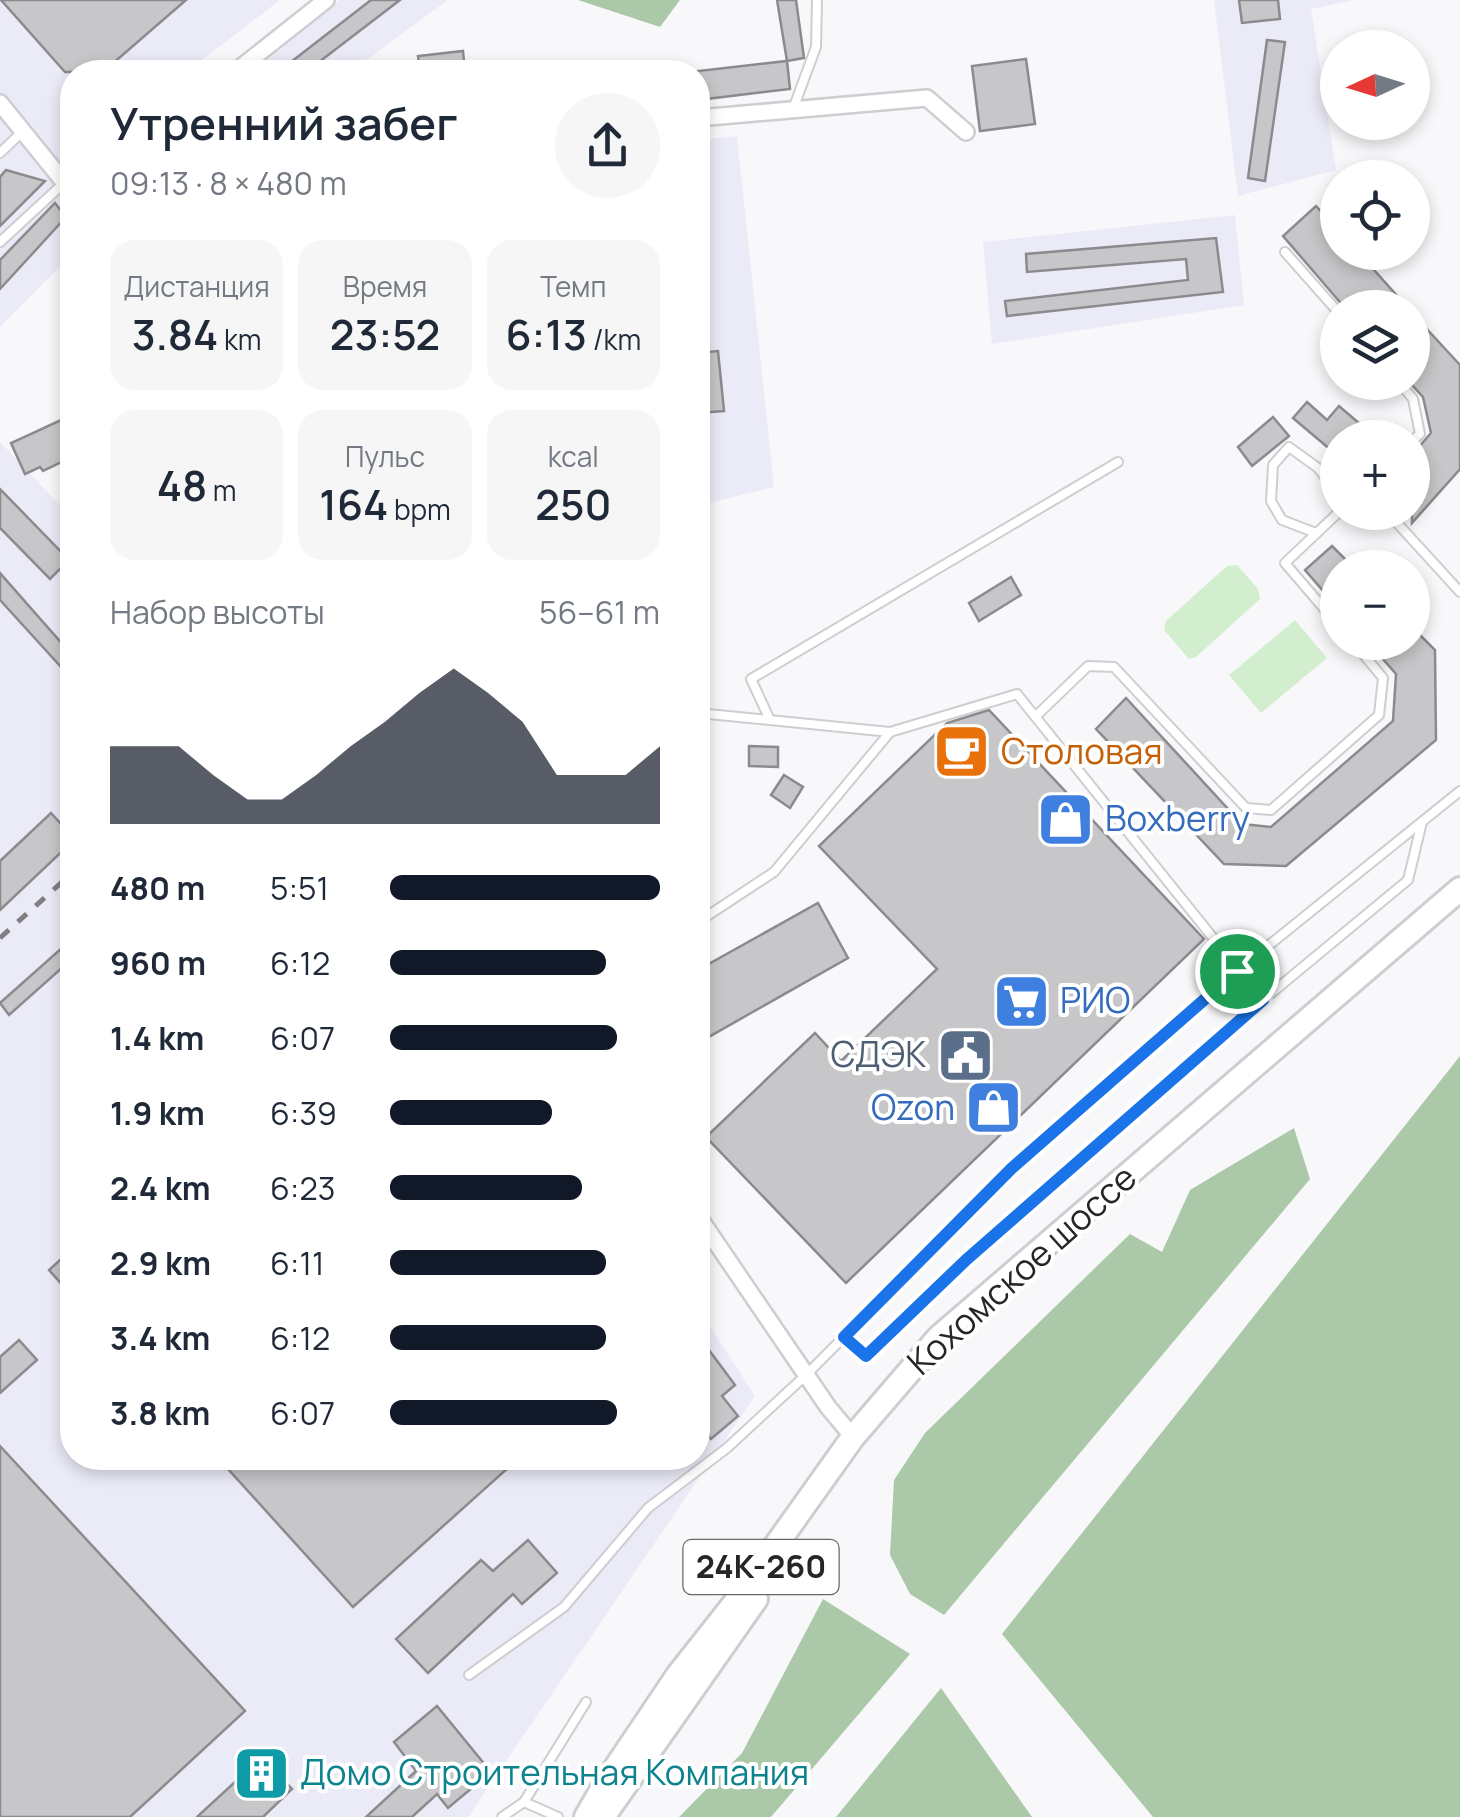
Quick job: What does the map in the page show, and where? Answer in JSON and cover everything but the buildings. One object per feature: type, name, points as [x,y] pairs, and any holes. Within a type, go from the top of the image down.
[{"type":"main road","name":"Кохомское шоссе","points":[[858,1441],[905,1373],[971,1306],[1460,889]]},
{"type":"main road","name":"Кохомское шоссе","points":[[858,1441],[979,1312],[1460,902]]},
{"type":"main road","name":"24К-260","points":[[586,1817],[678,1676],[858,1441]]},
{"type":"main road","points":[[603,1817],[858,1441]]},
{"type":"street","points":[[250,60],[326,0]]},
{"type":"street","points":[[710,117],[927,98],[966,132]]},
{"type":"street","points":[[0,103],[60,176]]},
{"type":"street","points":[[710,1234],[806,1375],[858,1441]]},
{"type":"lane","points":[[793,110],[816,47],[818,0]]},
{"type":"lane","points":[[0,153],[23,131]]},
{"type":"lane","points":[[0,242],[60,194]]},
{"type":"lane","points":[[1286,252],[1320,291]]},
{"type":"lane","points":[[1316,534],[1282,520],[1271,501],[1273,465],[1289,447],[1320,470]]},
{"type":"lane","points":[[770,720],[752,679],[1118,462]]},
{"type":"lane","points":[[1320,530],[1285,563],[1320,604]]},
{"type":"lane","points":[[1403,530],[1460,592]]},
{"type":"lane","points":[[1036,716],[1088,666],[1114,666],[1246,808],[1272,810],[1380,715],[1383,678],[1368,660]]},
{"type":"lane","points":[[710,714],[890,732],[1017,694],[1263,1000]]},
{"type":"lane","points":[[710,914],[774,872],[890,732]]},
{"type":"lane","points":[[710,1461],[806,1375],[1012,1168],[1237,971],[1460,791]]},
{"type":"lane","points":[[844,1337],[866,1356],[966,1260],[1263,1000],[1408,880],[1422,822]]},
{"type":"lane","points":[[469,1675],[564,1607],[648,1508],[698,1470]]},
{"type":"lane","points":[[502,1817],[524,1802],[586,1702]]},
{"type":"lane","points":[[524,1802],[558,1817]]},
{"type":"shaded area","points":[[0,0],[280,0],[202,60],[60,60],[60,266],[0,327]]},
{"type":"shaded area","points":[[339,0],[448,0],[366,60],[267,60]]},
{"type":"shaded area","points":[[1214,0],[1355,0],[1311,9],[1320,67],[1320,140],[1331,140],[1334,160],[1320,160],[1320,174],[1238,196]]},
{"type":"shaded area","points":[[737,136],[774,487],[710,503],[710,139]]},
{"type":"shaded area","points":[[1235,215],[1244,305],[992,344],[983,242]]},
{"type":"shaded area","points":[[0,442],[60,505],[60,1470],[705,1470],[468,1817],[0,1817]]},
{"type":"shaded area","points":[[710,1327],[755,1396],[710,1462]]},
{"type":"green space","points":[[578,0],[680,0],[660,27]]},
{"type":"green space","points":[[1237,565],[1258,589],[1260,599],[1189,659],[1164,630],[1166,621],[1227,566]]},
{"type":"green space","points":[[1295,620],[1320,650],[1320,660],[1325,660],[1261,713],[1229,675]]},
{"type":"green space","points":[[1460,1056],[1460,1817],[1153,1817],[1002,1634]]},
{"type":"green space","points":[[1294,1128],[1310,1179],[944,1615],[910,1594],[890,1555],[894,1480],[925,1433],[1130,1234],[1162,1252],[1190,1190]]},
{"type":"green space","points":[[823,1599],[910,1654],[771,1817],[679,1817],[742,1753]]},
{"type":"green space","points":[[941,1688],[1032,1817],[836,1817]]},
{"type":"railway","points":[[0,938],[60,884]]},
{"type":"place","name":"Столовая","points":[[962,752]]},
{"type":"place","name":"Boxberry","points":[[1066,819]]},
{"type":"place","name":"РИО","points":[[1021,1001]]},
{"type":"place","name":"СДЭК","points":[[965,1055]]},
{"type":"place","name":"Ozon","points":[[994,1108]]},
{"type":"place","name":"Домо Строительная Компания","points":[[261,1773]]},
{"type":"route","points":[[1237,971],[1263,1000],[966,1260],[866,1356],[844,1337],[1012,1168],[1237,971]]}]
